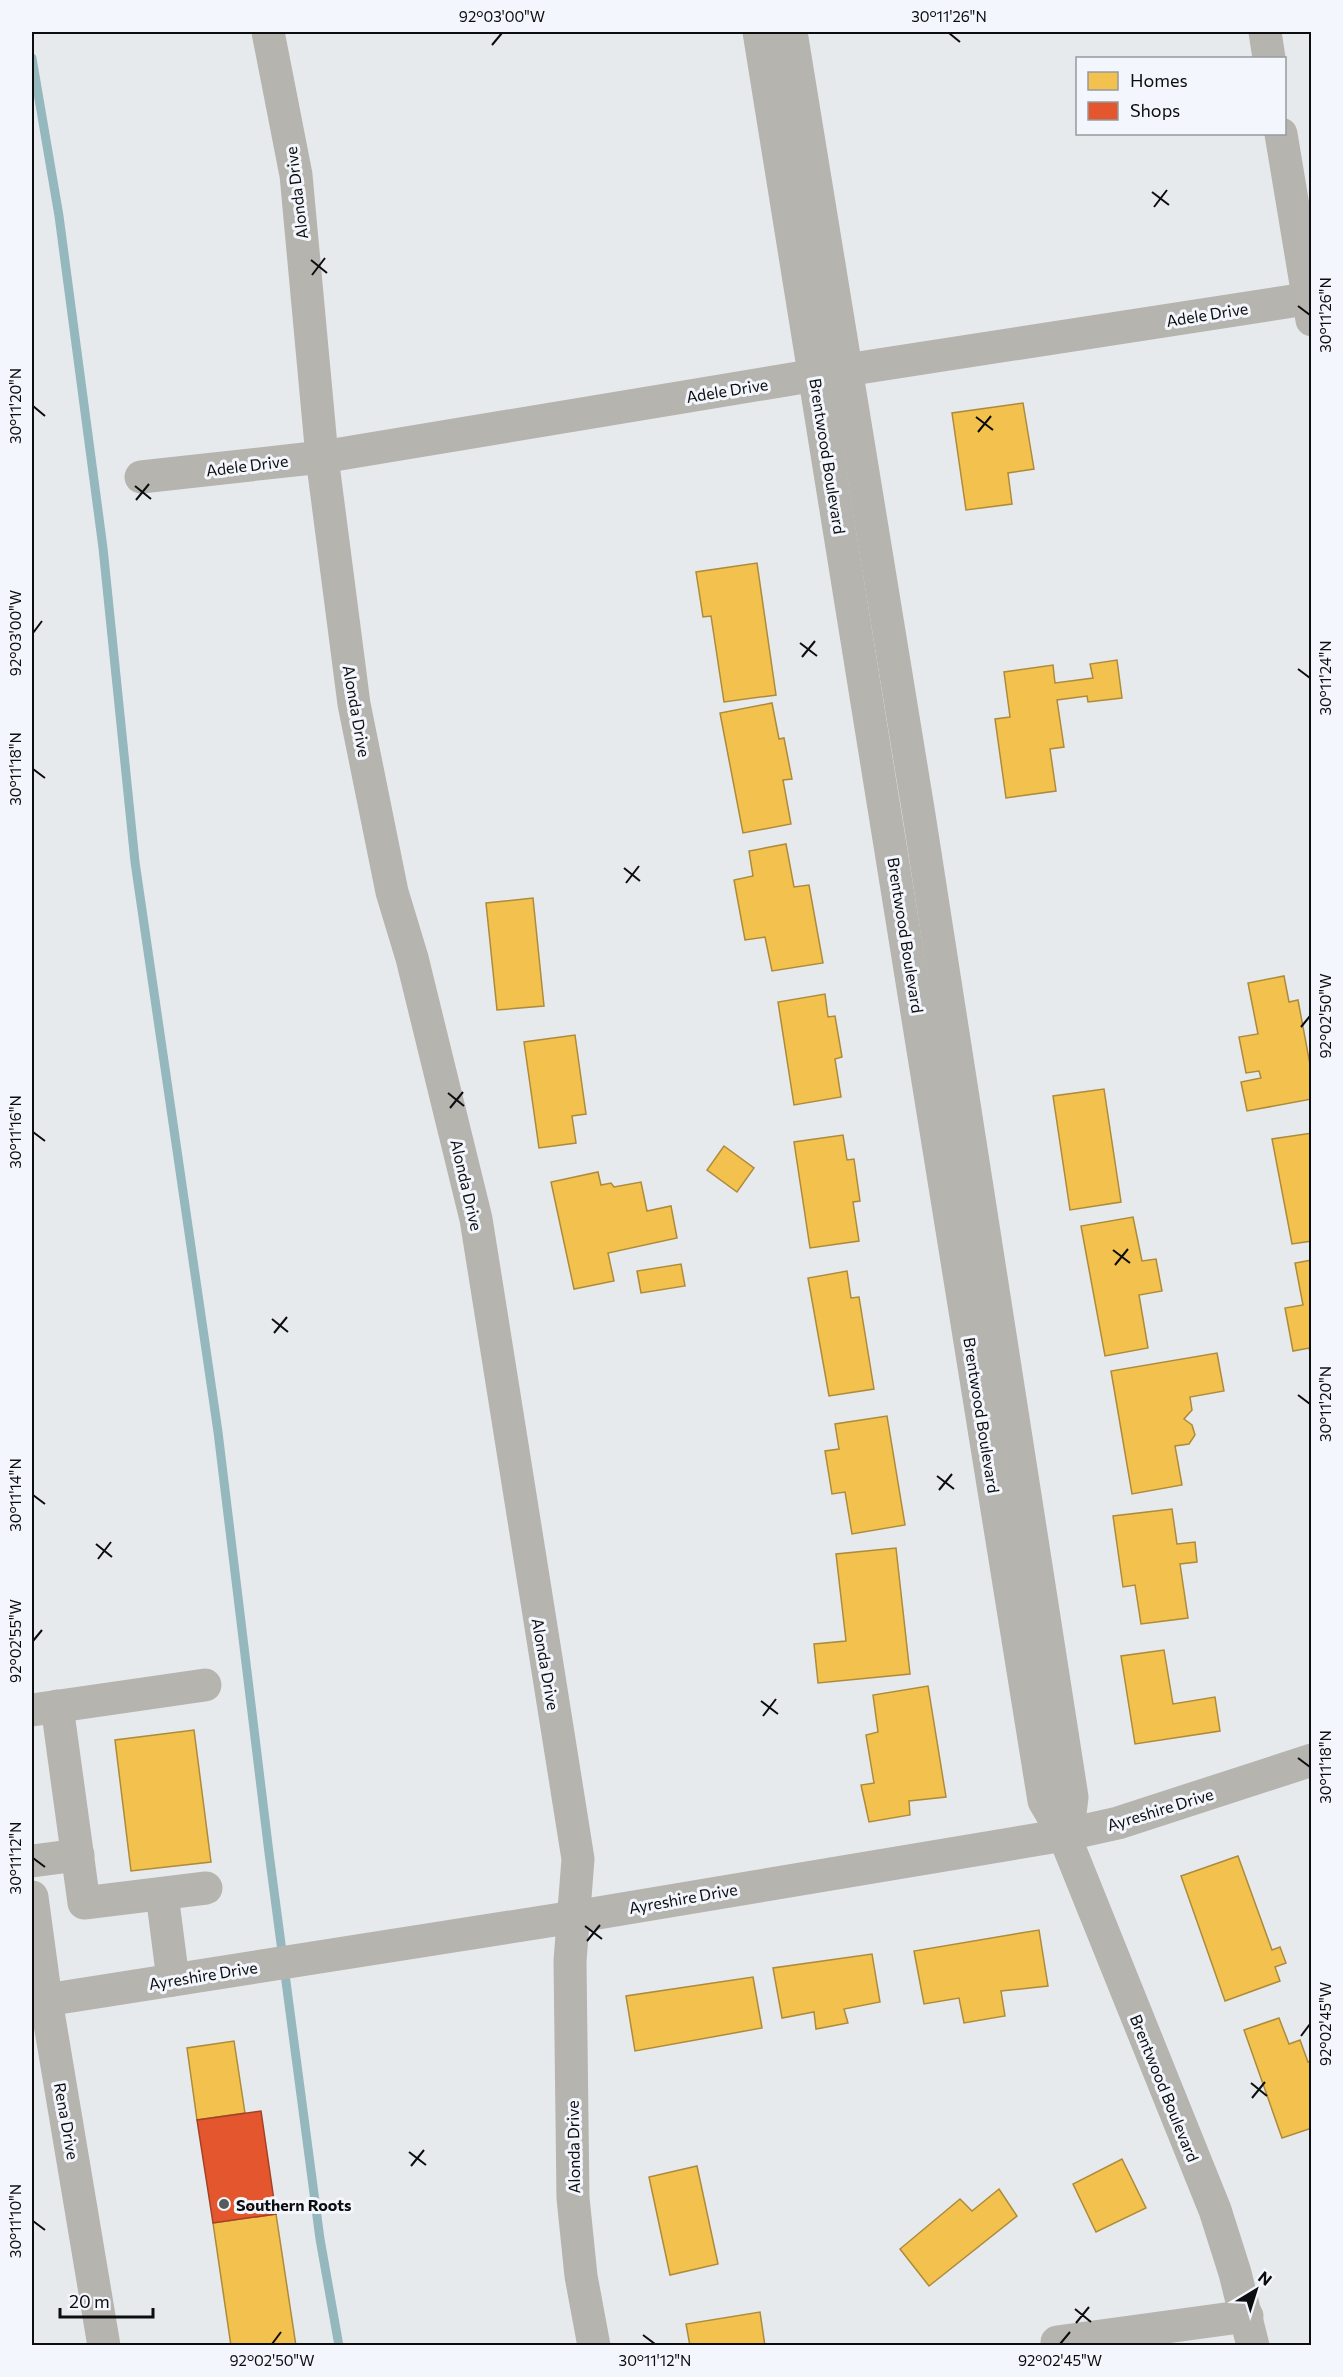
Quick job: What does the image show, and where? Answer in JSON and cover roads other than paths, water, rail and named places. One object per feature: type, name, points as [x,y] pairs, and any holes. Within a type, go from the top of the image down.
[{"type":"street","name":"Alonda Drive","points":[[268,32],[296,175],[322,457],[354,704],[392,892],[412,958],[476,1220],[578,1858],[570,1961],[573,2198],[581,2276],[594,2346]]},
{"type":"street","name":"Brentwood Boulevard","points":[[759,32],[830,373]]},
{"type":"street","name":"Brentwood Boulevard","points":[[791,32],[830,373],[1043,1793],[1051,1817],[1064,1834],[1215,2210],[1250,2331]]},
{"type":"street","points":[[1265,32],[1269,57]]},
{"type":"street","points":[[1281,135],[1310,306]]},
{"type":"street","name":"Adele Drive","points":[[141,477],[322,457],[830,373],[1310,306]]},
{"type":"street","points":[[205,1684],[44,1708],[78,1855],[84,1904],[206,1888]]},
{"type":"street","name":"Ayreshire Drive","points":[[46,2000],[574,1917],[1064,1834],[1118,1823],[1311,1760]]},
{"type":"street","points":[[32,1861],[78,1855]]},
{"type":"street","points":[[162,1894],[173,1980]]},
{"type":"street","name":"Rena Drive","points":[[32,1897],[46,2000],[104,2346]]},
{"type":"street","points":[[1057,2342],[1250,2331]]},
{"type":"waterway","points":[[32,58],[59,216],[103,548],[135,862],[218,1432],[269,1853],[320,2239],[339,2346]]},
{"type":"place","name":"Southern Roots","points":[[224,2204]]}]
